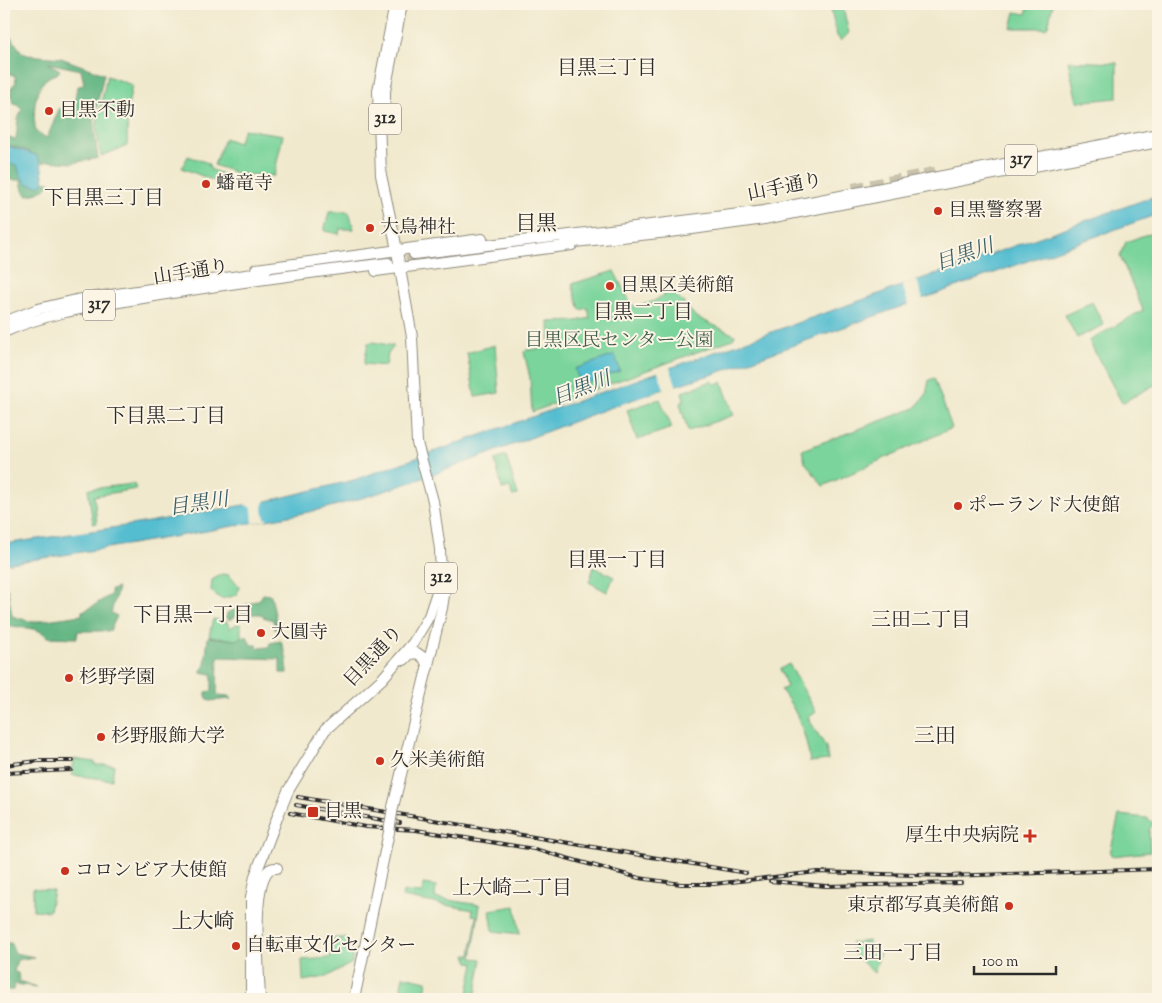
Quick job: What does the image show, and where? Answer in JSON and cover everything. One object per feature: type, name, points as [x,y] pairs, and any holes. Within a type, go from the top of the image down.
[{"type":"main road","name":"312","points":[[395,4],[377,104],[381,176],[399,243]]},
{"type":"main road","name":"312","points":[[402,4],[384,105],[387,175],[404,275]]},
{"type":"main road","name":"山手通り","points":[[606,235],[764,211],[889,185],[1158,134]]},
{"type":"main road","name":"山手通り","points":[[415,257],[764,219],[1158,142]]},
{"type":"main road","name":"317","points":[[223,277],[261,268],[399,243],[530,234],[606,235]]},
{"type":"main road","name":"317","points":[[239,283],[404,275],[535,252],[606,235]]},
{"type":"main road","name":"山手通り","points":[[4,322],[38,308],[76,300],[223,277],[387,260],[59,313],[4,332]]},
{"type":"main road","name":"目黒通り","points":[[355,996],[393,807],[428,667],[448,573],[441,512],[422,456],[418,336],[404,275]]},
{"type":"main road","name":"目黒通り","points":[[251,999],[251,897],[256,876],[288,791],[325,730],[395,666],[424,625],[441,580],[440,549],[430,477]]},
{"type":"main road","points":[[395,666],[410,654],[418,653],[424,658],[428,667]]},
{"type":"main road","points":[[260,999],[260,898],[266,873],[270,869],[277,868]]},
{"type":"green space","points":[[1029,4],[1053,4],[1048,26],[1046,28],[1011,28],[1015,12],[1026,14]]},
{"type":"green space","points":[[843,8],[849,33],[841,41],[837,36],[831,10]]},
{"type":"green space","name":"目黒不動","points":[[4,32],[7,32],[21,51],[27,55],[61,58],[104,74],[93,122],[98,158],[73,163],[48,161],[43,163],[28,151],[8,145],[7,149],[22,152],[40,181],[50,182],[40,192],[27,195],[23,191],[21,180],[4,180],[4,136],[15,140],[22,110],[17,104],[13,103],[11,97],[11,89],[16,82],[15,76],[4,71]],"holes":[[[48,63],[81,70],[84,84],[77,87],[74,105],[59,109],[47,138],[36,132],[34,115],[39,89],[43,82],[57,74],[60,70]]]},
{"type":"green space","points":[[1068,61],[1117,63],[1117,98],[1077,102]]},
{"type":"green space","points":[[107,76],[132,85],[128,107],[127,146],[101,156],[96,127]]},
{"type":"green space","points":[[244,129],[283,135],[274,176],[239,174],[214,165],[225,138],[238,143]]},
{"type":"green space","points":[[188,156],[208,163],[210,169],[240,182],[240,185],[225,185],[182,168]]},
{"type":"green space","points":[[329,212],[349,212],[354,229],[340,229],[339,234],[324,231]]},
{"type":"green space","points":[[1158,230],[1158,383],[1122,403],[1089,341],[1143,310],[1120,256],[1126,242]]},
{"type":"green space","name":"目黒区民センター公園","points":[[614,271],[631,304],[636,307],[654,301],[672,290],[696,317],[735,335],[733,339],[532,412],[530,378],[524,352],[526,350],[550,348],[549,322],[577,321],[590,318],[588,308],[580,310],[572,284]]},
{"type":"green space","points":[[1092,302],[1104,325],[1077,338],[1065,315]]},
{"type":"green space","points":[[373,342],[394,346],[388,354],[386,366],[364,364],[368,343]]},
{"type":"green space","points":[[495,345],[499,393],[475,397],[467,353]]},
{"type":"green space","points":[[934,378],[952,428],[823,486],[805,462],[802,450],[915,408],[926,395],[929,380]]},
{"type":"green space","points":[[712,381],[715,384],[722,382],[734,415],[688,431],[680,404],[684,399],[682,392]]},
{"type":"green space","points":[[660,399],[672,428],[637,440],[627,410]]},
{"type":"green space","points":[[506,456],[518,495],[512,496],[510,487],[502,489],[495,460]]},
{"type":"green space","points":[[134,484],[136,489],[94,496],[97,523],[93,524],[88,489]]},
{"type":"green space","points":[[594,567],[614,577],[607,592],[589,582]]},
{"type":"green space","points":[[222,574],[229,575],[239,587],[237,595],[221,599],[211,591],[212,580]]},
{"type":"green space","points":[[4,586],[8,590],[12,616],[32,622],[82,615],[82,611],[111,595],[111,590],[118,588],[111,613],[117,616],[110,631],[78,631],[77,638],[48,637],[34,629],[4,625]]},
{"type":"green space","points":[[263,594],[271,595],[278,629],[275,629],[273,620],[260,614],[239,614],[229,620],[226,618],[227,613],[260,599]]},
{"type":"green space","points":[[213,619],[227,622],[230,628],[237,624],[241,625],[241,637],[236,640],[209,636]]},
{"type":"green space","points":[[247,636],[251,645],[257,645],[258,648],[269,647],[270,643],[281,641],[287,659],[287,673],[280,673],[280,659],[218,657],[217,695],[229,696],[231,699],[209,701],[206,692],[212,691],[212,674],[200,672],[205,665],[208,637],[236,640]]},
{"type":"green space","points":[[789,664],[816,712],[808,718],[826,747],[828,760],[810,762],[800,724],[792,706],[781,690],[787,687],[780,669]]},
{"type":"green space","points":[[74,759],[95,762],[95,765],[114,765],[112,780],[72,775]]},
{"type":"green space","points":[[1119,815],[1147,818],[1154,823],[1149,830],[1150,852],[1112,856],[1110,853]]},
{"type":"green space","points":[[423,884],[436,886],[435,898],[480,905],[472,958],[482,959],[475,999],[467,999],[474,963],[469,962],[466,955],[471,955],[477,916],[472,915],[473,910],[402,897],[403,892],[422,893]]},
{"type":"green space","points":[[33,888],[53,891],[49,911],[33,910]]},
{"type":"green space","points":[[515,906],[520,934],[493,931],[490,910]]},
{"type":"green space","points":[[332,938],[346,938],[352,952],[352,963],[326,977],[303,981],[302,960],[330,958]]},
{"type":"green space","points":[[869,941],[870,947],[880,953],[874,973],[853,953],[851,943]]},
{"type":"green space","points":[[4,943],[11,943],[15,953],[34,957],[17,960],[14,972],[18,973],[19,981],[37,987],[15,984],[13,990],[4,990]]},
{"type":"green space","points":[[403,976],[427,981],[424,999],[407,999],[401,987]]},
{"type":"water","points":[[8,146],[36,155],[41,163],[44,182],[39,186],[27,184],[20,175],[17,165],[4,164],[4,150]]},
{"type":"water","points":[[1158,195],[1158,214],[714,374],[620,404],[388,490],[293,515],[155,540],[4,564],[4,544],[131,525],[272,500],[354,480]]},
{"type":"water","points":[[615,355],[620,371],[581,385],[575,369]]},
{"type":"pier","points":[[917,280],[923,300],[909,305],[902,285]]},
{"type":"pier","points":[[669,365],[677,387],[665,391],[657,369]]},
{"type":"pier","points":[[266,499],[262,506],[265,518],[268,520],[253,523],[252,508],[244,504]]},
{"type":"tunnel","points":[[853,189],[938,172]]},
{"type":"tunnel","points":[[391,262],[415,260]]},
{"type":"railway","points":[[4,765],[38,761],[73,761]]},
{"type":"railway","points":[[4,773],[71,770]]},
{"type":"railway","points":[[298,797],[746,873]]},
{"type":"railway","points":[[296,805],[400,823]]},
{"type":"railway","points":[[290,813],[366,827],[416,830],[534,849],[639,878],[681,884],[714,884],[817,872],[947,876],[1158,869]]},
{"type":"railway","points":[[770,881],[826,886],[961,883]]},
{"type":"place","name":"目黒不動","points":[[49,111]]},
{"type":"place","name":"蟠竜寺","points":[[206,184]]},
{"type":"place","name":"目黒警察署","points":[[938,211]]},
{"type":"place","name":"大鳥神社","points":[[370,228]]},
{"type":"place","name":"目黒区美術館","points":[[610,286]]},
{"type":"place","name":"ポーランド大使館","points":[[958,506]]},
{"type":"place","name":"大圓寺","points":[[261,633]]},
{"type":"place","name":"杉野学園","points":[[69,678]]},
{"type":"place","name":"杉野服飾大学","points":[[101,737]]},
{"type":"place","name":"久米美術館","points":[[380,761]]},
{"type":"place","name":"目黒","points":[[313,812]]},
{"type":"place","name":"厚生中央病院","points":[[1030,836]]},
{"type":"place","name":"コロンビア大使館","points":[[65,871]]},
{"type":"place","name":"東京都写真美術館","points":[[1009,906]]},
{"type":"place","name":"自転車文化センター","points":[[236,946]]},
{"type":"district","name":"目黒三丁目","points":[[607,69]]},
{"type":"district","name":"下目黒三丁目","points":[[104,199]]},
{"type":"district","name":"目黒","points":[[536,225]]},
{"type":"district","name":"目黒二丁目","points":[[643,313]]},
{"type":"district","name":"下目黒二丁目","points":[[166,417]]},
{"type":"district","name":"目黒一丁目","points":[[617,561]]},
{"type":"district","name":"下目黒一丁目","points":[[193,616]]},
{"type":"district","name":"三田二丁目","points":[[921,621]]},
{"type":"district","name":"三田","points":[[935,737]]},
{"type":"district","name":"上大崎二丁目","points":[[512,889]]},
{"type":"district","name":"上大崎","points":[[203,923]]},
{"type":"district","name":"三田一丁目","points":[[893,954]]},
{"type":"water label","name":"目黒川","points":[[965,256]]},
{"type":"water label","name":"目黒川","points":[[582,390]]},
{"type":"water label","name":"目黒川","points":[[199,505]]}]
